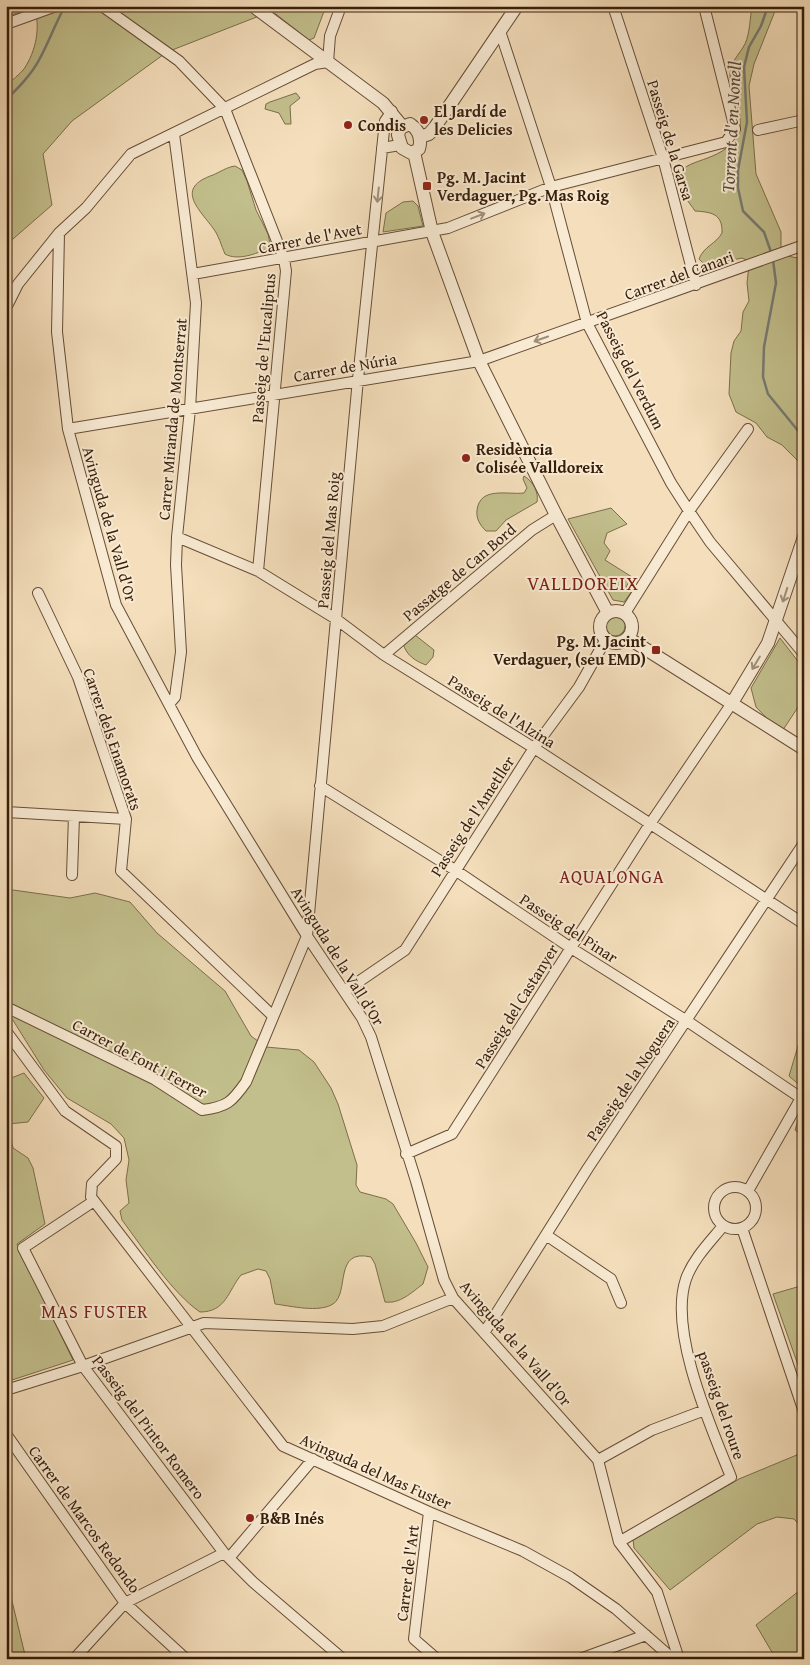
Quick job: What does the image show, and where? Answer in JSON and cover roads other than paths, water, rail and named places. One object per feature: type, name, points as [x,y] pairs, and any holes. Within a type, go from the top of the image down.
[{"type":"street","points":[[6,24],[56,6]]},
{"type":"street","points":[[102,6],[179,61],[225,109]]},
{"type":"street","points":[[253,6],[392,111],[402,126]]},
{"type":"street","points":[[328,62],[330,36],[341,6]]},
{"type":"street","points":[[420,137],[429,134],[435,127],[517,6]]},
{"type":"street","name":"Passeig de la Garsa","points":[[613,6],[663,158],[696,285]]},
{"type":"street","name":"Carrer de l'Avet","points":[[193,274],[432,232],[448,228],[551,187],[726,142],[734,129],[704,6]]},
{"type":"street","name":"Passeig del Verdum","points":[[500,31],[551,187],[587,323],[672,483],[689,511],[710,542],[804,654]]},
{"type":"street","points":[[6,308],[18,284],[59,233],[86,208],[132,154],[315,64],[328,62]]},
{"type":"street","name":"Passeig de l'Eucaliptus","points":[[225,109],[284,259],[286,271],[258,572]]},
{"type":"street","name":"Passeig del Mas Roig","points":[[307,936],[358,380],[385,121],[392,111]]},
{"type":"street","points":[[758,130],[804,120]]},
{"type":"street","points":[[402,126],[412,126],[420,137],[419,149],[414,152],[404,150],[400,145],[398,132],[402,126]]},
{"type":"street","name":"Carrer Miranda de Montserrat","points":[[169,704],[175,697],[181,652],[176,565],[177,537],[190,410],[196,303],[174,134]]},
{"type":"street","points":[[382,148],[400,145]]},
{"type":"street","points":[[414,152],[432,232],[479,361],[556,515],[608,613]]},
{"type":"street","name":"Avinguda de la Vall d'Or","points":[[59,233],[58,332],[68,429],[116,605],[197,757],[307,936],[345,992],[371,1037],[444,1280],[453,1298],[598,1460],[619,1542],[657,1592],[679,1659]]},
{"type":"street","name":"Carrer del Canari","points":[[479,361],[804,245]]},
{"type":"street","name":"Carrer de Núria","points":[[68,429],[479,361]]},
{"type":"street","points":[[624,613],[689,511],[748,429]]},
{"type":"street","name":"Passatge de Can Bord","points":[[384,656],[532,530],[556,515]]},
{"type":"street","name":"Passeig de l'Alzina","points":[[177,537],[258,572],[336,619],[384,656],[534,748],[804,924]]},
{"type":"street","points":[[732,702],[768,643],[804,537]]},
{"type":"street","name":"Carrer dels Enamorats","points":[[38,594],[78,677],[126,819],[121,871],[274,1016]]},
{"type":"street","points":[[616,610],[624,613],[632,624],[628,638],[620,642],[606,639],[600,626],[608,613],[616,610]]},
{"type":"street","points":[[628,638],[804,749]]},
{"type":"street","name":"Passeig de l'Ametller","points":[[345,992],[405,950],[534,748],[579,687],[606,639]]},
{"type":"street","name":"Passeig del Castanyer","points":[[406,1154],[452,1134],[650,824],[732,702]]},
{"type":"street","name":"Passeig del Pinar","points":[[320,786],[347,805],[455,870],[571,948],[687,1021],[801,1098],[748,1191]]},
{"type":"street","points":[[6,812],[126,819]]},
{"type":"street","points":[[72,875],[74,816]]},
{"type":"street","name":"Passeig de la Noguera","points":[[484,1333],[588,1168],[804,843]]},
{"type":"street","name":"Carrer de Font i Ferrer","points":[[6,1006],[154,1079],[202,1110],[218,1108],[233,1101],[246,1082],[307,936]]},
{"type":"street","points":[[6,1031],[64,1111],[116,1146],[116,1159],[92,1184],[91,1197],[94,1201]]},
{"type":"street","points":[[735,1186],[748,1191],[756,1203],[756,1213],[753,1220],[742,1228],[735,1230],[723,1226],[714,1214],[714,1203],[717,1196],[728,1188],[735,1186]]},
{"type":"street","name":"Avinguda del Mas Fuster","points":[[94,1201],[283,1446],[429,1512],[523,1551],[570,1577],[616,1609],[673,1659]]},
{"type":"street","name":"Passeig del Pintor Romero","points":[[94,1201],[23,1248],[83,1366],[227,1556],[253,1582],[343,1659]]},
{"type":"street","name":"passeig del roure","points":[[619,1542],[731,1477],[705,1410],[682,1327],[682,1306],[686,1280],[693,1265],[723,1226]]},
{"type":"street","points":[[742,1228],[804,1412]]},
{"type":"street","points":[[546,1235],[611,1279],[622,1304]]},
{"type":"street","points":[[6,1390],[83,1366],[204,1323],[353,1329],[383,1326],[453,1298]]},
{"type":"street","points":[[598,1460],[652,1430],[705,1410]]},
{"type":"street","name":"Carrer de Marcos Redondo","points":[[6,1434],[125,1603],[186,1659]]},
{"type":"street","points":[[74,1659],[125,1603],[227,1556],[313,1460]]},
{"type":"street","name":"Carrer de l'Art","points":[[429,1512],[414,1639],[437,1659]]},
{"type":"street","points":[[580,1659],[646,1635]]},
{"type":"waterway","points":[[6,100],[36,66],[65,6]]},
{"type":"waterway","name":"Torrent d'en Nonell","points":[[768,6],[761,26],[749,47],[744,67],[747,122],[738,170],[738,188],[743,211],[764,232],[772,255]]},
{"type":"waterway","name":"Torrent d'en Nonell","points":[[773,260],[776,283],[764,347],[763,377],[768,394],[804,438]]},
{"type":"place","name":"El Jardí de les Delicies","points":[[424,120]]},
{"type":"place","name":"Condis","points":[[348,125]]},
{"type":"place","name":"Pg. M. Jacint Verdaguer, Pg. Mas Roig","points":[[427,186]]},
{"type":"place","name":"Residència Colisée Valldoreix","points":[[466,458]]},
{"type":"place","name":"Pg. M. Jacint Verdaguer, (seu EMD)","points":[[656,650]]},
{"type":"place","name":"B&B Inés","points":[[250,1518]]},
{"type":"district","name":"VALLDOREIX","points":[[583,583]]},
{"type":"district","name":"AQUALONGA","points":[[612,876]]},
{"type":"district","name":"MAS FUSTER","points":[[95,1311]]}]
